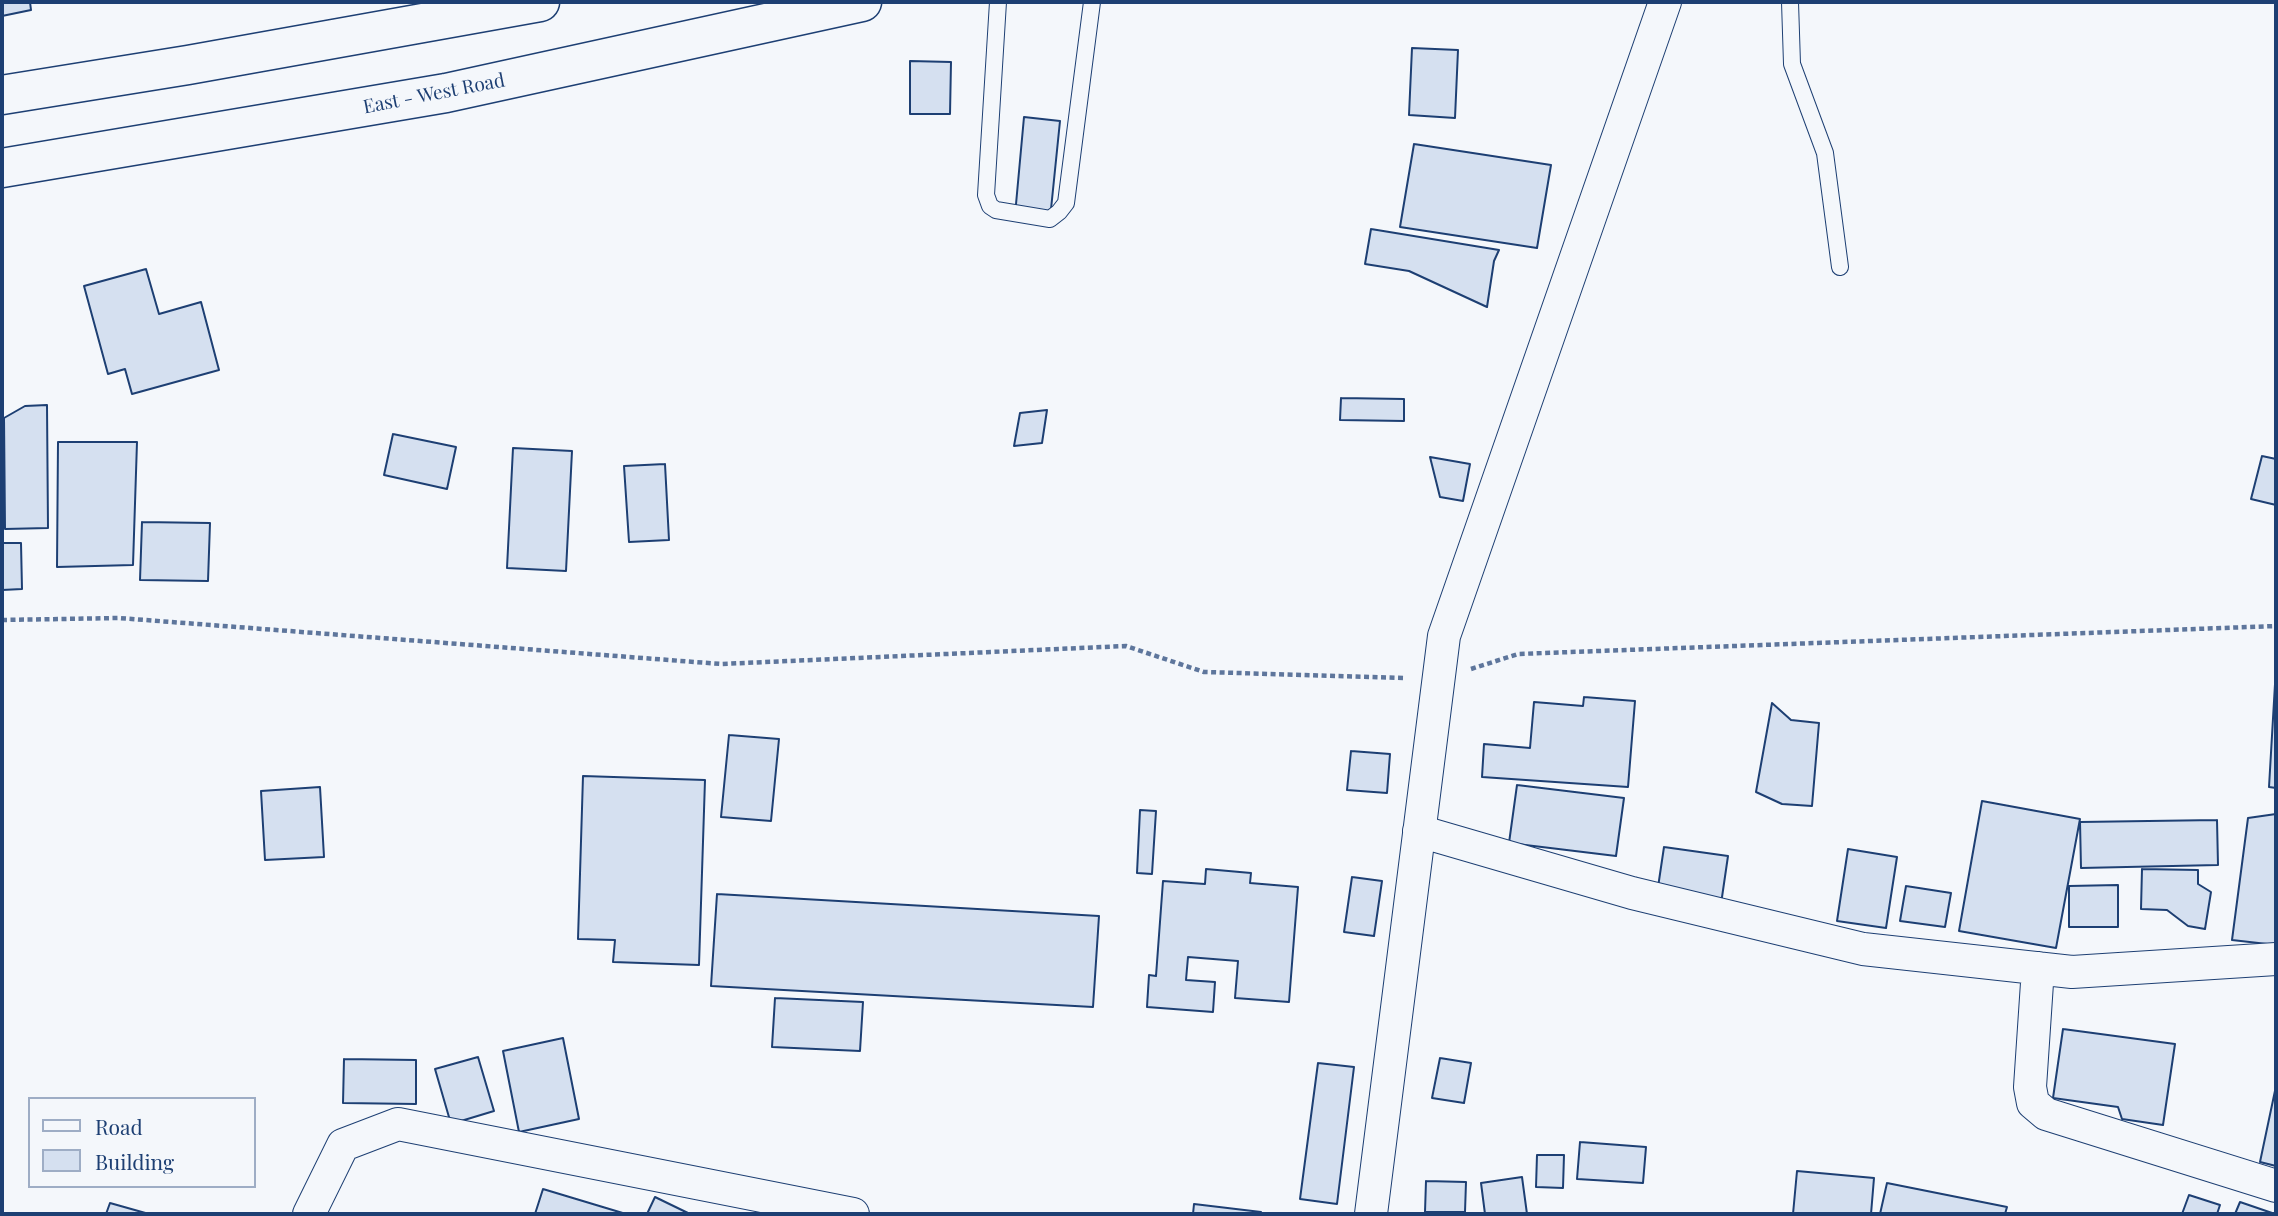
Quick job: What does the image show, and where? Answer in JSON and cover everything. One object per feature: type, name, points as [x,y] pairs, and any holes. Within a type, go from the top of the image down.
[{"type":"main road","points":[[2,95],[188,65],[540,2]]},
{"type":"main road","name":"East - West Road","points":[[2,167],[446,93],[862,2]]},
{"type":"street","points":[[1371,1214],[1444,636],[1665,2]]},
{"type":"street","points":[[1419,831],[1632,892],[1863,949],[2072,972],[2276,959]]},
{"type":"street","points":[[2038,968],[2030,1087],[2033,1103],[2046,1114],[2276,1186]]},
{"type":"street","points":[[309,1214],[343,1145],[398,1124],[853,1214]]},
{"type":"lane","points":[[998,2],[986,195],[990,206],[996,210],[1050,219],[1066,203],[1092,2]]},
{"type":"lane","points":[[1790,2],[1792,64],[1825,153],[1840,267]]},
{"type":"path","points":[[2,620],[119,618],[721,664],[1126,646],[1204,672],[1438,679],[1518,654],[2276,626]]},
{"type":"building","points":[[2,2],[30,2],[31,10],[2,16]]},
{"type":"building","points":[[1412,48],[1458,50],[1455,118],[1409,115]]},
{"type":"building","points":[[910,61],[951,62],[950,114],[910,114]]},
{"type":"building","points":[[1024,117],[1060,121],[1050,219],[1015,215]]},
{"type":"building","points":[[1414,144],[1551,165],[1537,248],[1400,227]]},
{"type":"building","points":[[1371,229],[1499,250],[1494,261],[1487,307],[1409,271],[1365,264]]},
{"type":"building","points":[[146,269],[159,314],[201,302],[219,370],[132,394],[125,369],[108,374],[84,286]]},
{"type":"building","points":[[1341,398],[1404,399],[1404,421],[1340,420]]},
{"type":"building","points":[[47,405],[48,528],[5,529],[4,418],[25,406]]},
{"type":"building","points":[[1047,410],[1042,443],[1014,446],[1020,413]]},
{"type":"building","points":[[393,434],[456,447],[447,489],[384,475]]},
{"type":"building","points":[[58,442],[137,442],[133,565],[57,567]]},
{"type":"building","points":[[513,448],[572,451],[566,571],[507,568]]},
{"type":"building","points":[[2262,456],[2276,459],[2276,505],[2251,499]]},
{"type":"building","points":[[1430,457],[1470,464],[1463,501],[1440,497]]},
{"type":"building","points":[[665,464],[669,540],[629,542],[624,466]]},
{"type":"building","points":[[142,522],[210,523],[208,581],[140,580]]},
{"type":"building","points":[[2,543],[21,543],[22,589],[2,590]]},
{"type":"building","points":[[2276,667],[2276,788],[2269,787]]},
{"type":"building","points":[[1584,697],[1635,701],[1628,787],[1482,777],[1484,744],[1530,748],[1534,702],[1583,706]]},
{"type":"building","points":[[1772,703],[1791,720],[1819,723],[1812,806],[1782,804],[1756,792]]},
{"type":"building","points":[[729,735],[779,739],[771,821],[721,817]]},
{"type":"building","points":[[1351,751],[1390,754],[1387,793],[1347,790]]},
{"type":"building","points":[[583,776],[705,780],[699,965],[613,962],[615,940],[578,939]]},
{"type":"building","points":[[1517,785],[1624,798],[1616,856],[1509,843]]},
{"type":"building","points":[[320,787],[324,857],[265,860],[261,791]]},
{"type":"building","points":[[1982,801],[2080,819],[2056,948],[1959,931]]},
{"type":"building","points":[[1140,810],[1156,811],[1152,874],[1137,873]]},
{"type":"building","points":[[2276,814],[2276,945],[2232,940],[2248,818]]},
{"type":"building","points":[[2217,820],[2218,865],[2081,868],[2080,822]]},
{"type":"building","points":[[1664,847],[1728,856],[1721,904],[1657,894]]},
{"type":"building","points":[[1848,849],[1897,857],[1886,928],[1837,921]]},
{"type":"building","points":[[1206,869],[1251,873],[1250,883],[1298,887],[1289,1002],[1235,998],[1238,961],[1188,957],[1186,980],[1215,982],[1213,1012],[1147,1007],[1149,975],[1156,976],[1163,881],[1205,884]]},
{"type":"building","points":[[2142,869],[2198,870],[2198,884],[2211,892],[2205,929],[2188,926],[2167,910],[2141,909]]},
{"type":"building","points":[[1352,877],[1382,881],[1374,936],[1344,932]]},
{"type":"building","points":[[2118,885],[2118,927],[2069,927],[2069,886]]},
{"type":"building","points":[[1906,886],[1951,893],[1945,927],[1900,921]]},
{"type":"building","points":[[717,894],[1099,916],[1093,1007],[711,986]]},
{"type":"building","points":[[775,998],[863,1002],[860,1051],[772,1047]]},
{"type":"building","points":[[2063,1029],[2175,1044],[2163,1125],[2122,1119],[2118,1107],[2053,1098]]},
{"type":"building","points":[[563,1038],[579,1119],[519,1132],[503,1051]]},
{"type":"building","points":[[478,1057],[494,1111],[451,1124],[435,1069]]},
{"type":"building","points":[[1440,1058],[1471,1063],[1464,1103],[1432,1098]]},
{"type":"building","points":[[344,1059],[416,1060],[416,1104],[343,1103]]},
{"type":"building","points":[[1318,1063],[1354,1067],[1337,1204],[1300,1199]]},
{"type":"building","points":[[2276,1086],[2276,1166],[2260,1162]]},
{"type":"building","points":[[1580,1142],[1646,1147],[1643,1183],[1577,1179]]},
{"type":"building","points":[[1537,1155],[1564,1155],[1563,1188],[1536,1187]]},
{"type":"building","points":[[1797,1171],[1874,1178],[1871,1214],[1793,1214]]},
{"type":"building","points":[[1522,1177],[1527,1214],[1485,1214],[1481,1183]]},
{"type":"building","points":[[1426,1181],[1466,1182],[1465,1212],[1425,1212]]},
{"type":"building","points":[[1887,1183],[2007,1207],[2005,1214],[1880,1214]]},
{"type":"building","points":[[543,1189],[626,1214],[535,1214]]},
{"type":"building","points":[[2189,1195],[2220,1205],[2217,1214],[2182,1214]]},
{"type":"building","points":[[655,1197],[690,1214],[647,1214]]},
{"type":"building","points":[[2240,1202],[2275,1214],[2235,1214]]},
{"type":"building","points":[[110,1203],[149,1214],[106,1214]]},
{"type":"building","points":[[1194,1204],[1261,1212],[1261,1214],[1193,1214]]}]
